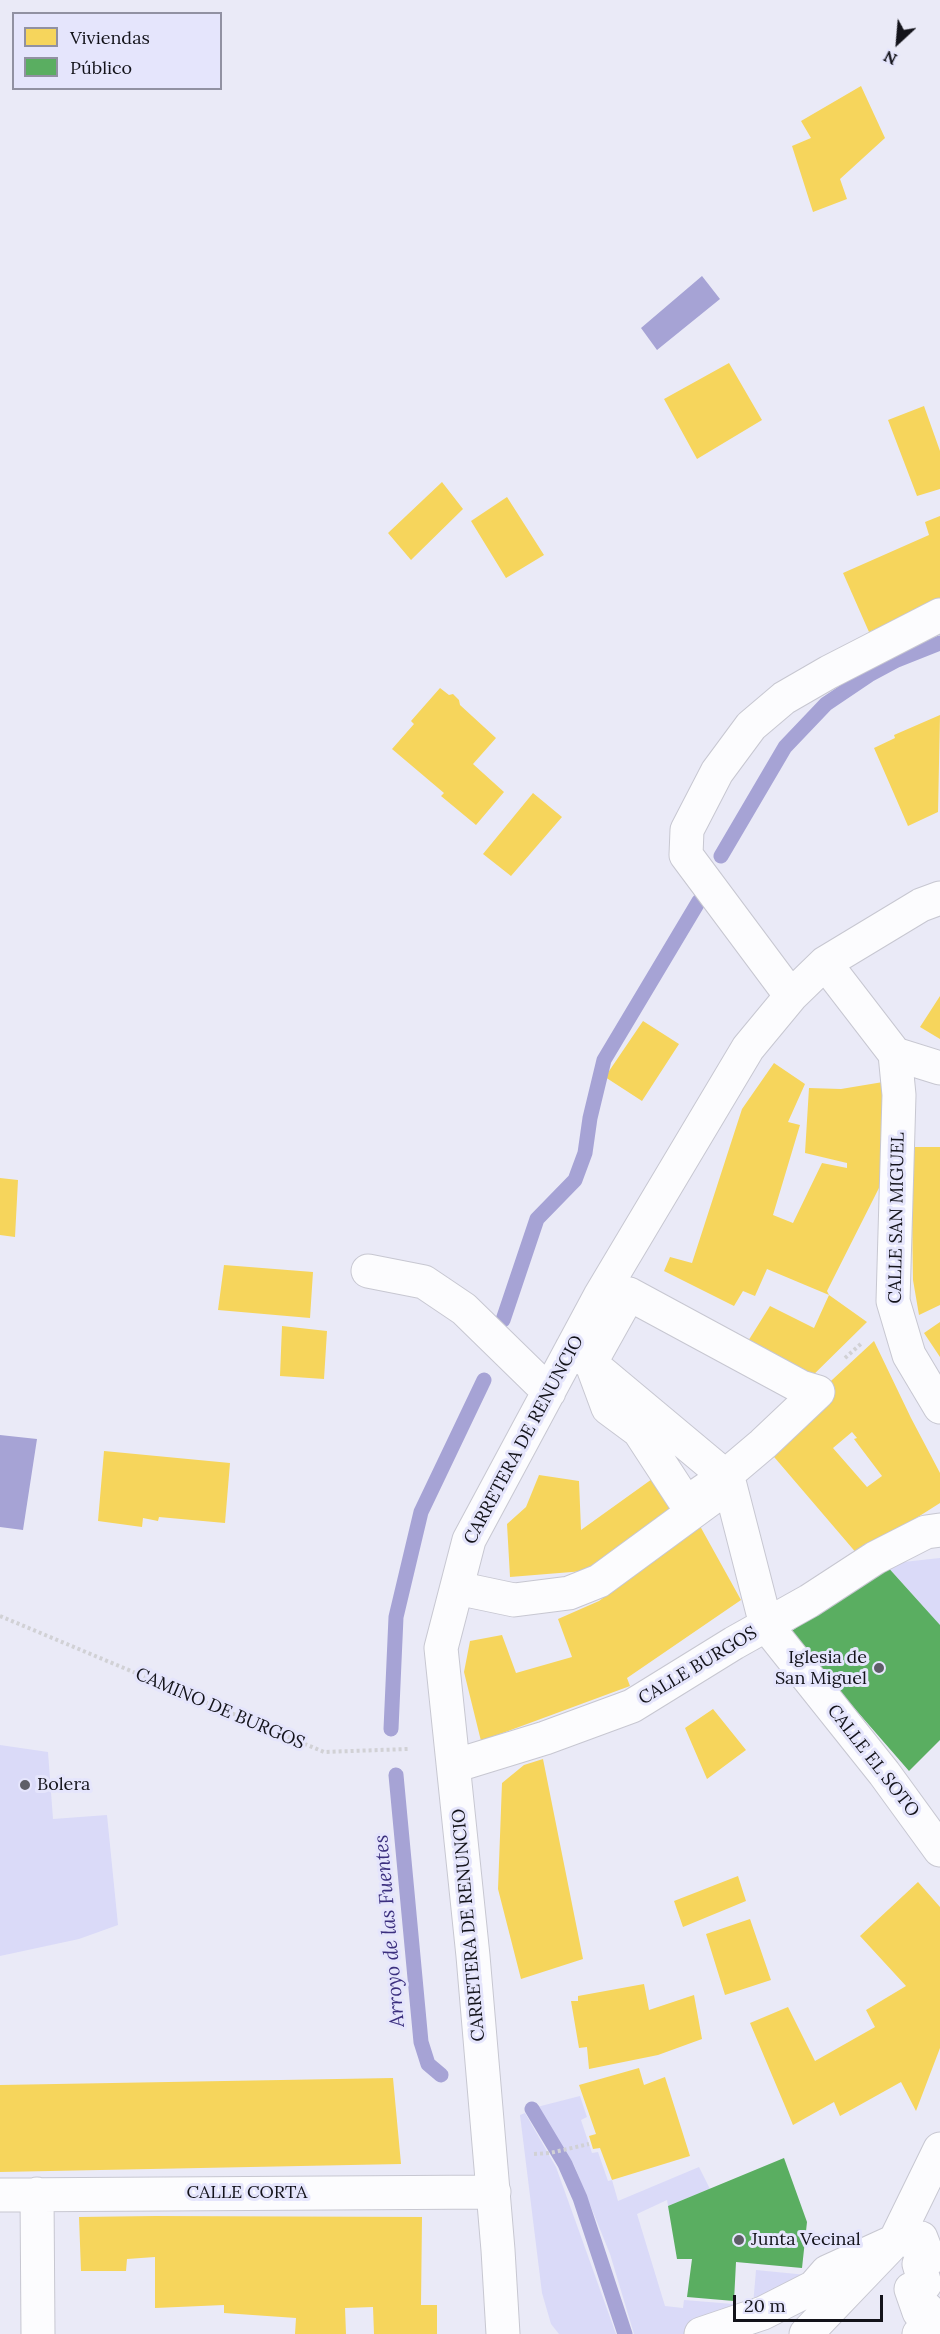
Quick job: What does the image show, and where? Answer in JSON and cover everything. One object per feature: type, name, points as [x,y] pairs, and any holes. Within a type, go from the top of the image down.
[{"type":"street","points":[[791,996],[686,855],[687,831],[717,772],[751,726],[784,698],[829,672],[940,615]]},
{"type":"street","name":"CARRETERA DE RENUNCIO","points":[[505,2333],[494,2192],[441,1648],[469,1540],[549,1392],[581,1355],[604,1289],[748,1048],[791,996],[825,963],[921,905],[940,898]]},
{"type":"street","points":[[825,963],[895,1054],[940,1068]]},
{"type":"street","name":"CALLE SAN MIGUEL","points":[[895,1054],[899,1095],[893,1301],[909,1355],[940,1407]]},
{"type":"street","points":[[368,1271],[424,1282],[464,1309],[549,1392]]},
{"type":"street","points":[[457,1588],[514,1600],[568,1593],[599,1581],[727,1481],[818,1392],[801,1387],[629,1294],[581,1355]]},
{"type":"street","points":[[581,1355],[608,1408],[639,1431],[686,1503],[727,1481]]},
{"type":"street","points":[[581,1355],[718,1470],[727,1481]]},
{"type":"street","name":"CALLE EL SOTO","points":[[727,1481],[766,1626],[884,1773],[940,1850]]},
{"type":"street","name":"CALLE BURGOS","points":[[452,1757],[545,1738],[632,1706],[809,1601],[875,1558],[933,1531]]},
{"type":"street","points":[[806,2334],[895,2241],[940,2149]]},
{"type":"street","name":"CALLE CORTA","points":[[0,2195],[494,2192]]},
{"type":"street","points":[[37,2194],[38,2334]]},
{"type":"street","points":[[701,2334],[763,2313],[814,2287],[827,2272],[895,2241],[921,2238],[929,2259],[919,2264],[925,2284],[911,2289],[919,2312],[927,2309],[934,2329],[919,2334]]},
{"type":"path","name":"CAMINO DE BURGOS","points":[[0,1616],[324,1752],[452,1757]]},
{"type":"path","points":[[550,2153],[589,2144]]},
{"type":"shaded area","points":[[940,1558],[940,1625],[885,1564]]},
{"type":"shaded area","points":[[0,1745],[48,1752],[53,1819],[107,1815],[118,1925],[79,1939],[0,1956]]},
{"type":"shaded area","points":[[580,2096],[587,2117],[581,2120],[592,2153],[598,2152],[608,2181],[612,2180],[618,2201],[699,2167],[710,2189],[668,2206],[667,2200],[637,2214],[665,2306],[683,2308],[684,2300],[733,2304],[732,2324],[701,2334],[634,2334],[610,2254],[574,2165],[537,2107]]},
{"type":"shaded area","points":[[525,2113],[556,2167],[616,2334],[559,2334],[551,2324],[542,2293],[520,2115]]},
{"type":"shaded area","points":[[756,2270],[807,2275],[752,2317]]},
{"type":"water","points":[[702,276],[720,299],[657,350],[641,328]]},
{"type":"water","points":[[0,1435],[37,1439],[23,1530],[0,1527]]},
{"type":"building: Viviendas","points":[[861,86],[885,138],[840,179],[847,199],[813,212],[792,146],[811,138],[801,121]]},
{"type":"building: Viviendas","points":[[729,363],[762,420],[697,459],[664,399]]},
{"type":"building: Viviendas","points":[[924,406],[940,451],[940,489],[917,496],[888,420]]},
{"type":"building: Viviendas","points":[[442,482],[463,509],[411,560],[388,533]]},
{"type":"building: Viviendas","points":[[507,497],[544,555],[506,578],[471,521]]},
{"type":"building: Viviendas","points":[[940,516],[940,599],[869,632],[843,573],[929,535],[925,522]]},
{"type":"building: Viviendas","points":[[440,688],[449,695],[453,694],[459,700],[460,705],[496,738],[473,764],[504,792],[476,825],[441,796],[444,793],[392,749],[414,724],[411,721]]},
{"type":"building: Viviendas","points":[[940,715],[938,812],[908,826],[874,748],[895,738],[894,735]]},
{"type":"building: Viviendas","points":[[533,793],[562,817],[511,876],[483,854]]},
{"type":"building: Viviendas","points":[[940,996],[940,1039],[920,1027]]},
{"type":"building: Viviendas","points":[[643,1021],[679,1044],[642,1101],[605,1077]]},
{"type":"building: Viviendas","points":[[774,1063],[805,1084],[788,1122],[800,1125],[773,1215],[793,1223],[822,1163],[847,1168],[847,1163],[805,1153],[809,1088],[841,1089],[883,1082],[883,1180],[827,1291],[829,1295],[767,1269],[755,1296],[743,1291],[734,1306],[664,1271],[670,1257],[692,1263],[742,1109]]},
{"type":"building: Viviendas","points":[[911,1147],[940,1147],[940,1305],[919,1315],[913,1280]]},
{"type":"building: Viviendas","points":[[0,1178],[18,1180],[15,1237],[0,1235]]},
{"type":"building: Viviendas","points":[[224,1265],[313,1272],[310,1318],[218,1310]]},
{"type":"building: Viviendas","points":[[829,1295],[867,1322],[801,1387],[740,1354],[770,1306],[814,1328]]},
{"type":"building: Viviendas","points":[[940,1322],[940,1357],[924,1333]]},
{"type":"building: Viviendas","points":[[282,1326],[327,1331],[324,1379],[280,1376]]},
{"type":"building: Viviendas","points":[[874,1341],[940,1473],[940,1503],[858,1555],[763,1444]],"holes":[[[852,1432],[857,1438],[854,1439],[882,1476],[867,1487],[833,1448]]]},
{"type":"building: Viviendas","points":[[104,1451],[230,1463],[225,1523],[159,1517],[158,1521],[143,1518],[142,1527],[98,1521]]},
{"type":"building: Viviendas","points":[[666,1469],[686,1503],[584,1571],[510,1577],[507,1524],[526,1507],[539,1475],[579,1481],[581,1530]]},
{"type":"building: Viviendas","points":[[700,1526],[741,1600],[627,1678],[630,1686],[481,1741],[464,1672],[470,1641],[502,1635],[516,1673],[572,1657],[558,1619],[599,1601]]},
{"type":"building: Viviendas","points":[[713,1709],[746,1750],[707,1779],[685,1728]]},
{"type":"building: Viviendas","points":[[543,1759],[583,1959],[521,1979],[498,1889],[502,1783],[524,1765]]},
{"type":"building: Viviendas","points":[[738,1876],[746,1901],[683,1927],[674,1901]]},
{"type":"building: Viviendas","points":[[918,1882],[940,1907],[940,2048],[916,2111],[901,2082],[840,2116],[834,2102],[793,2125],[750,2023],[788,2007],[815,2061],[875,2027],[866,2010],[906,1986],[860,1936]]},
{"type":"building: Viviendas","points":[[750,1919],[771,1980],[725,1995],[706,1934]]},
{"type":"building: Viviendas","points":[[644,1984],[649,2010],[694,1995],[702,2039],[658,2055],[589,2069],[587,2047],[579,2048],[571,2001],[578,2001],[578,1996]]},
{"type":"building: Viviendas","points":[[639,2068],[644,2085],[665,2077],[690,2156],[612,2180],[600,2148],[593,2149],[589,2136],[596,2134],[579,2085]]},
{"type":"building: Viviendas","points":[[393,2078],[401,2164],[0,2172],[0,2085]]},
{"type":"building: Viviendas","points":[[79,2217],[422,2217],[421,2305],[437,2305],[437,2334],[374,2334],[373,2307],[345,2308],[346,2334],[295,2334],[296,2318],[224,2313],[224,2305],[155,2308],[155,2257],[127,2259],[126,2271],[81,2271]]},
{"type":"building: Público","name":"Iglesia de San Miguel","points":[[885,1564],[940,1625],[940,1740],[909,1771],[789,1633]]},
{"type":"building: Público","name":"Junta Vecinal","points":[[784,2158],[807,2222],[802,2268],[736,2262],[734,2301],[687,2297],[692,2259],[677,2259],[668,2206]]},
{"type":"waterway","name":"Arroyo de las Fuentes","points":[[721,856],[785,747],[826,704],[869,675],[897,660],[940,643]]},
{"type":"waterway","name":"Arroyo de las Fuentes","points":[[503,1320],[537,1219],[575,1180],[585,1153],[590,1118],[604,1060],[699,901]]},
{"type":"waterway","name":"Arroyo de las Fuentes","points":[[391,1729],[396,1617],[421,1512],[484,1380]]},
{"type":"waterway","name":"Arroyo de las Fuentes","points":[[396,1775],[421,2042],[428,2064],[441,2075]]},
{"type":"waterway","name":"Arroyo de las Fuentes","points":[[532,2109],[565,2164],[580,2198],[625,2334]]},
{"type":"place","name":"Iglesia de San Miguel","points":[[879,1668]]},
{"type":"place","name":"Bolera","points":[[25,1785]]},
{"type":"place","name":"Junta Vecinal","points":[[739,2240]]}]
